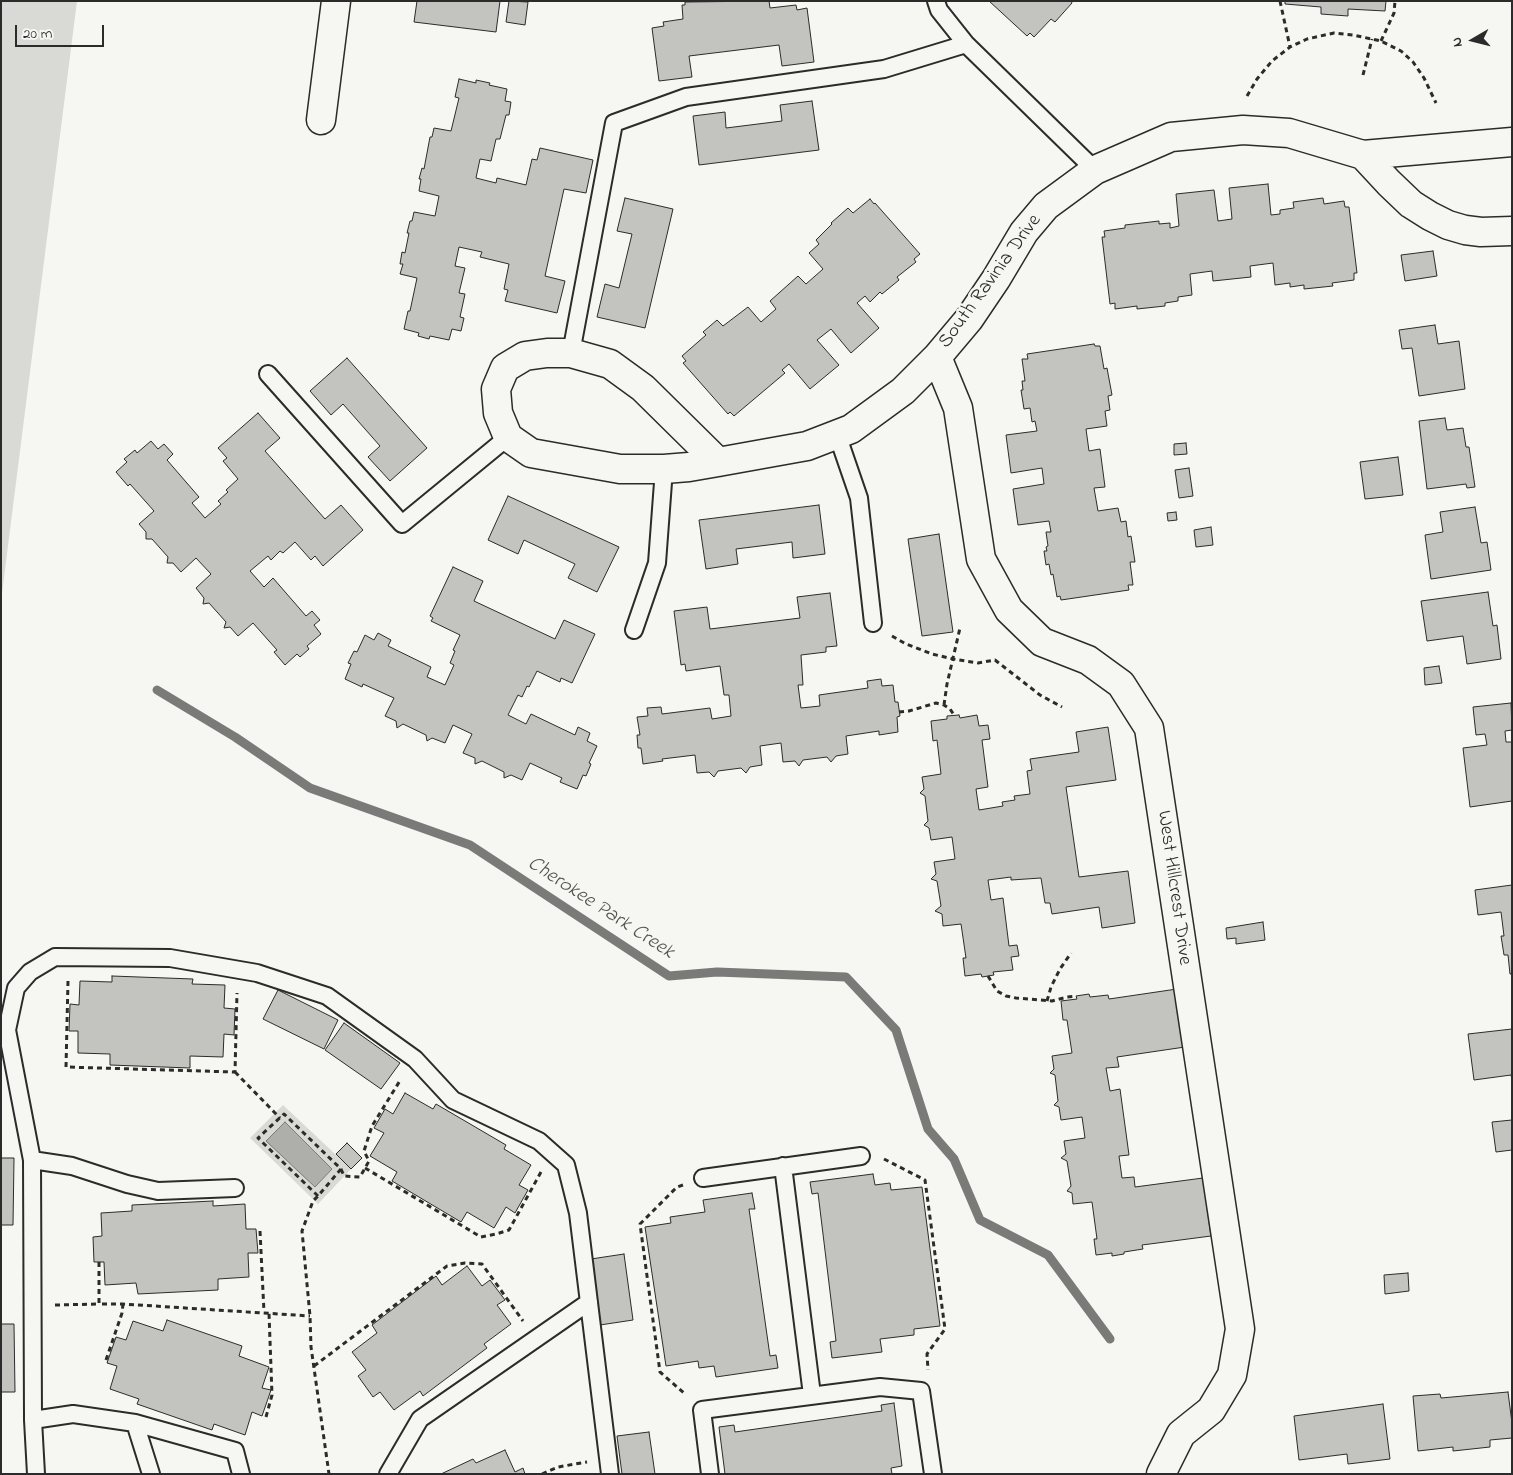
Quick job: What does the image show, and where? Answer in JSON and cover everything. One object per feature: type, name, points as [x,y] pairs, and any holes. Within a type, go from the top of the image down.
[{"type":"street","points":[[321,120],[336,1]]},
{"type":"street","name":"South Ravinia Drive","points":[[508,437],[531,453],[620,469],[664,470],[807,446],[851,428],[903,390],[937,357],[969,319],[996,280],[1024,232],[1046,206],[1095,170],[1171,137],[1243,130],[1289,133],[1363,155],[1512,142]]},
{"type":"street","points":[[1363,155],[1411,204],[1430,216],[1448,225],[1465,230],[1481,232],[1512,231]]},
{"type":"street","points":[[508,437],[498,412],[496,389],[505,368],[525,356],[571,353],[610,364],[643,388],[718,462]]},
{"type":"street","name":"West Hillcrest Drive","points":[[937,357],[958,408],[981,560],[1009,610],[1042,642],[1088,660],[1122,684],[1149,728],[1240,1329],[1232,1375],[1210,1410],[1181,1434],[1161,1474]]},
{"type":"lane","points":[[936,1],[939,10],[966,44],[1095,170]]},
{"type":"lane","points":[[571,353],[614,123],[686,97],[884,69],[966,44]]},
{"type":"lane","points":[[268,374],[402,524],[508,437]]},
{"type":"lane","points":[[837,434],[859,498],[873,623]]},
{"type":"lane","points":[[634,630],[657,563],[664,470]]},
{"type":"lane","points":[[36,1474],[33,1420],[32,1160],[7,1030],[16,988],[30,972],[55,957],[170,958],[257,973],[327,996],[415,1059],[454,1100],[539,1141],[566,1165],[578,1213],[610,1466]]},
{"type":"lane","points":[[703,1178],[861,1156]]},
{"type":"lane","points":[[32,1160],[72,1166],[126,1184],[158,1191],[235,1188]]},
{"type":"lane","points":[[782,1166],[812,1395]]},
{"type":"lane","points":[[388,1474],[420,1419],[589,1302]]},
{"type":"lane","points":[[710,1474],[702,1410],[880,1386],[921,1391],[932,1474]]},
{"type":"lane","points":[[33,1420],[74,1414],[135,1423],[234,1450],[241,1474]]},
{"type":"lane","points":[[135,1423],[151,1474]]},
{"type":"path","points":[[1280,1],[1290,47]]},
{"type":"path","points":[[1381,41],[1394,14],[1395,1]]},
{"type":"path","points":[[1247,96],[1257,79],[1272,61],[1290,47],[1307,39],[1334,34],[1353,35],[1381,41],[1401,51],[1413,62],[1424,78],[1436,104]]},
{"type":"path","points":[[1363,75],[1372,39]]},
{"type":"path","points":[[873,623],[906,644],[932,654],[978,663],[995,660],[1040,695],[1062,707]]},
{"type":"path","points":[[944,705],[960,628]]},
{"type":"path","points":[[899,712],[936,703],[944,705],[954,715]]},
{"type":"path","points":[[1047,1001],[1051,987],[1071,953]]},
{"type":"path","points":[[69,957],[66,1067],[235,1072],[280,1118]]},
{"type":"path","points":[[235,1072],[237,970]]},
{"type":"path","points":[[988,976],[997,992],[1006,996],[1047,1001],[1076,996]]},
{"type":"path","points":[[318,1196],[258,1138],[284,1114],[341,1169],[344,1176],[360,1177],[369,1161],[364,1151],[372,1126],[415,1059]]},
{"type":"path","points":[[365,1168],[480,1237],[509,1230],[541,1173],[550,1151]]},
{"type":"path","points":[[861,1156],[883,1158],[925,1180],[945,1329],[927,1354],[929,1373],[921,1391]]},
{"type":"path","points":[[330,1474],[311,1347],[302,1231],[313,1201],[341,1169]]},
{"type":"path","points":[[702,1410],[660,1372],[640,1224],[677,1187],[703,1178]]},
{"type":"path","points":[[260,1231],[264,1312]]},
{"type":"path","points":[[99,1262],[99,1304]]},
{"type":"path","points":[[314,1366],[447,1266],[465,1263],[482,1264],[536,1338]]},
{"type":"path","points":[[77,1304],[124,1304],[310,1316]]},
{"type":"path","points":[[106,1360],[124,1304]]},
{"type":"path","points":[[266,1417],[272,1394],[269,1313]]},
{"type":"path","points":[[542,1474],[558,1467],[610,1466]]},
{"type":"shaded area","points":[[1,1],[77,1],[1,601]]},
{"type":"shaded area","points":[[283,1105],[351,1169],[318,1204],[250,1138]]},
{"type":"shaded area","points":[[285,1122],[332,1169],[315,1187],[266,1141]]},
{"type":"building","points":[[417,1],[500,1],[496,32],[414,22]]},
{"type":"building","points":[[509,1],[528,2],[525,25],[506,22]]},
{"type":"building","points":[[769,1],[770,8],[796,5],[797,10],[807,8],[814,62],[782,66],[779,45],[689,56],[692,77],[659,81],[652,28],[664,26],[663,22],[683,19],[682,5],[685,5],[685,2]]},
{"type":"building","points":[[989,1],[1071,1],[1072,3],[1055,22],[1051,19],[1034,37],[1030,33],[1027,36]]},
{"type":"building","points":[[1285,1],[1386,1],[1385,11],[1348,9],[1348,16],[1321,14],[1321,7],[1285,4]]},
{"type":"building","points":[[459,79],[476,83],[476,80],[507,89],[505,101],[511,102],[509,115],[506,115],[500,139],[496,139],[491,161],[480,159],[476,178],[496,183],[497,178],[526,185],[532,159],[537,160],[540,148],[593,160],[586,193],[564,189],[545,276],[565,281],[557,313],[505,301],[508,290],[504,289],[509,264],[480,257],[482,252],[459,247],[455,266],[465,268],[459,293],[465,294],[460,317],[464,318],[461,331],[452,329],[449,340],[430,336],[429,339],[418,336],[419,333],[404,329],[417,278],[400,274],[403,264],[400,264],[402,252],[405,253],[409,233],[407,233],[414,212],[435,216],[439,196],[419,191],[421,179],[419,179],[422,168],[424,169],[430,137],[432,137],[434,128],[451,131],[459,98],[455,97]]},
{"type":"building","points":[[812,101],[819,150],[699,165],[693,116],[725,112],[726,128],[782,121],[780,105]]},
{"type":"building","points":[[1268,184],[1271,215],[1280,214],[1280,210],[1294,208],[1293,202],[1323,198],[1324,204],[1344,201],[1345,207],[1349,207],[1357,273],[1354,273],[1354,280],[1332,283],[1333,286],[1304,289],[1304,285],[1290,287],[1290,283],[1275,285],[1273,263],[1250,266],[1251,277],[1213,281],[1212,271],[1190,274],[1192,295],[1178,297],[1178,301],[1165,303],[1165,306],[1137,309],[1137,306],[1115,309],[1115,303],[1110,304],[1102,237],[1105,237],[1104,231],[1125,228],[1125,225],[1159,221],[1159,224],[1170,223],[1170,228],[1179,226],[1176,194],[1214,190],[1218,221],[1232,219],[1229,188]]},
{"type":"building","points":[[625,198],[673,209],[645,328],[597,317],[605,284],[619,288],[632,234],[617,231]]},
{"type":"building","points":[[870,199],[920,254],[914,259],[916,262],[897,277],[899,280],[882,294],[880,292],[870,302],[865,296],[857,303],[879,328],[851,353],[831,329],[817,340],[839,365],[810,389],[789,364],[782,370],[785,373],[734,416],[730,412],[728,414],[683,363],[686,361],[682,356],[706,335],[703,332],[717,320],[723,326],[748,307],[761,322],[776,309],[770,301],[798,276],[806,284],[823,269],[809,253],[819,244],[816,240],[831,223],[848,208],[853,213]]},
{"type":"building","points":[[1433,251],[1437,276],[1405,281],[1401,255]]},
{"type":"building","points":[[1435,325],[1438,344],[1459,341],[1465,389],[1419,396],[1412,348],[1402,349],[1399,330]]},
{"type":"building","points":[[1094,344],[1095,346],[1100,346],[1104,369],[1107,368],[1112,395],[1108,396],[1110,410],[1105,411],[1107,426],[1086,429],[1089,451],[1100,449],[1105,487],[1094,488],[1098,511],[1118,508],[1121,522],[1126,521],[1128,537],[1131,536],[1135,562],[1130,562],[1133,585],[1128,585],[1129,590],[1061,600],[1060,596],[1057,597],[1053,574],[1051,575],[1049,564],[1046,565],[1044,551],[1047,551],[1046,547],[1048,546],[1046,532],[1051,532],[1049,521],[1018,525],[1013,489],[1044,484],[1042,468],[1011,473],[1006,435],[1037,431],[1035,421],[1032,422],[1030,408],[1024,409],[1021,390],[1023,390],[1022,381],[1025,381],[1022,359],[1028,359],[1027,354]]},
{"type":"building","points":[[347,358],[427,448],[390,481],[368,457],[380,446],[343,404],[331,415],[310,391]]},
{"type":"building","points":[[258,413],[280,438],[265,451],[325,519],[341,505],[363,530],[323,566],[315,556],[311,560],[295,542],[283,553],[280,551],[271,560],[268,556],[250,571],[264,587],[273,578],[306,616],[312,611],[320,620],[314,625],[321,634],[307,646],[309,649],[300,657],[297,654],[285,665],[274,652],[277,650],[253,623],[238,636],[230,627],[224,628],[226,622],[209,603],[203,604],[204,598],[196,588],[211,574],[196,558],[181,572],[173,563],[167,563],[168,557],[152,539],[146,539],[146,532],[139,524],[154,511],[130,484],[128,486],[116,472],[127,462],[124,459],[135,450],[137,453],[151,441],[158,449],[164,444],[173,454],[167,460],[199,497],[192,503],[205,518],[221,504],[218,501],[238,479],[223,461],[227,458],[218,448]]},
{"type":"building","points":[[1445,418],[1447,430],[1463,428],[1466,447],[1469,447],[1475,487],[1467,488],[1466,484],[1427,489],[1419,421]]},
{"type":"building","points":[[1186,443],[1187,454],[1174,455],[1174,444]]},
{"type":"building","points":[[1398,457],[1403,495],[1365,499],[1360,462]]},
{"type":"building","points":[[1189,468],[1193,496],[1179,498],[1175,470]]},
{"type":"building","points":[[508,496],[619,547],[597,592],[568,578],[575,564],[524,540],[518,554],[488,540]]},
{"type":"building","points":[[819,505],[825,554],[793,558],[792,542],[736,549],[738,564],[706,569],[699,520]]},
{"type":"building","points":[[1475,507],[1481,543],[1487,542],[1491,570],[1431,579],[1425,535],[1443,532],[1440,512]]},
{"type":"building","points":[[1176,512],[1177,520],[1168,521],[1167,513]]},
{"type":"building","points":[[1211,527],[1213,545],[1196,547],[1194,530]]},
{"type":"building","points":[[939,534],[953,632],[922,636],[908,539]]},
{"type":"building","points":[[453,567],[483,581],[474,601],[555,639],[564,620],[595,634],[572,683],[561,678],[560,682],[537,671],[522,697],[518,695],[508,715],[526,724],[531,714],[575,735],[578,727],[590,733],[587,741],[597,746],[589,763],[591,764],[586,776],[583,775],[577,789],[560,782],[562,778],[530,763],[522,780],[511,775],[504,778],[504,772],[482,761],[475,764],[475,758],[463,753],[472,734],[453,725],[445,743],[432,738],[427,741],[426,735],[403,724],[397,728],[396,721],[385,716],[394,698],[363,684],[362,687],[345,679],[351,664],[348,663],[354,651],[357,652],[365,635],[374,640],[378,633],[391,640],[388,646],[431,667],[427,677],[445,685],[454,665],[450,663],[455,651],[453,650],[460,635],[431,621],[433,618],[430,616]]},
{"type":"building","points":[[1488,592],[1493,626],[1497,625],[1501,659],[1467,664],[1463,636],[1427,641],[1421,601]]},
{"type":"building","points":[[830,593],[837,646],[826,647],[826,652],[801,655],[803,685],[798,685],[801,708],[820,706],[819,695],[868,688],[867,681],[881,679],[882,686],[893,685],[895,702],[898,702],[900,716],[897,717],[898,732],[879,735],[879,731],[846,736],[848,754],[836,756],[831,762],[827,757],[803,760],[799,766],[795,761],[783,762],[781,743],[760,746],[762,765],[750,767],[746,773],[741,768],[718,771],[714,777],[709,772],[697,773],[695,755],[662,759],[663,761],[643,764],[641,748],[638,748],[637,735],[640,735],[637,717],[648,716],[647,708],[661,707],[662,714],[710,708],[712,719],[731,716],[729,695],[724,695],[720,666],[686,671],[685,664],[681,665],[674,611],[707,607],[710,629],[800,618],[797,597]]},
{"type":"building","points":[[1439,666],[1442,683],[1425,685],[1424,668]]},
{"type":"building","points":[[1511,703],[1512,730],[1505,731],[1506,742],[1512,742],[1512,801],[1470,807],[1463,748],[1487,745],[1485,734],[1476,735],[1473,707]]},
{"type":"building","points":[[959,715],[960,718],[977,715],[979,726],[988,725],[990,739],[982,740],[988,787],[976,789],[979,810],[1003,806],[1002,802],[1015,800],[1014,796],[1030,794],[1027,771],[1032,770],[1030,759],[1079,752],[1076,732],[1108,727],[1116,780],[1066,787],[1079,877],[1128,871],[1135,923],[1102,928],[1099,907],[1052,914],[1050,903],[1045,903],[1041,878],[1011,880],[1011,877],[988,880],[991,900],[1003,898],[1009,946],[1017,945],[1019,956],[1011,957],[1013,970],[993,972],[994,975],[982,977],[981,974],[965,976],[963,958],[966,958],[961,924],[943,926],[942,914],[935,911],[941,906],[937,881],[931,879],[936,874],[934,862],[955,859],[952,837],[931,840],[929,828],[924,825],[928,821],[925,796],[920,793],[924,789],[922,777],[941,774],[937,740],[933,741],[931,721],[947,719],[947,716]]},
{"type":"building","points":[[1512,885],[1512,974],[1510,974],[1508,955],[1504,955],[1501,936],[1504,936],[1501,912],[1478,915],[1475,890]]},
{"type":"building","points":[[1263,922],[1265,940],[1236,944],[1236,938],[1227,939],[1226,928]]},
{"type":"building","points":[[112,976],[193,979],[192,984],[225,985],[224,1008],[235,1009],[234,1035],[224,1034],[223,1057],[190,1056],[190,1068],[110,1065],[110,1054],[78,1053],[78,1031],[69,1031],[70,1004],[79,1005],[80,981],[112,982]]},
{"type":"building","points":[[1177,989],[1185,1047],[1117,1057],[1119,1067],[1106,1068],[1110,1091],[1120,1089],[1129,1155],[1119,1156],[1122,1178],[1134,1177],[1135,1187],[1203,1178],[1211,1236],[1142,1245],[1143,1249],[1112,1256],[1112,1253],[1096,1255],[1094,1239],[1097,1239],[1092,1202],[1073,1204],[1072,1193],[1067,1191],[1071,1186],[1067,1161],[1061,1158],[1066,1154],[1064,1141],[1085,1138],[1082,1117],[1061,1120],[1059,1107],[1054,1105],[1058,1101],[1055,1075],[1050,1073],[1054,1069],[1052,1056],[1072,1053],[1067,1020],[1063,1020],[1061,1001],[1077,999],[1076,996],[1089,994],[1090,997],[1108,995],[1109,999]]},
{"type":"building","points":[[278,990],[338,1020],[324,1049],[263,1019]]},
{"type":"building","points":[[344,1023],[400,1063],[381,1089],[325,1050]]},
{"type":"building","points":[[1512,1029],[1512,1080],[1511,1075],[1474,1080],[1468,1034]]},
{"type":"building","points":[[405,1093],[433,1109],[436,1104],[506,1145],[504,1149],[531,1165],[519,1185],[528,1190],[515,1213],[506,1207],[494,1228],[467,1212],[461,1222],[392,1181],[397,1172],[370,1156],[384,1133],[374,1128],[385,1109],[393,1114]]},
{"type":"building","points":[[1512,1120],[1512,1150],[1496,1152],[1492,1122]]},
{"type":"building","points":[[347,1143],[362,1158],[351,1169],[336,1154]]},
{"type":"building","points":[[1,1158],[14,1158],[13,1225],[1,1225]]},
{"type":"building","points":[[873,1174],[875,1185],[890,1183],[891,1190],[922,1187],[940,1326],[914,1329],[914,1335],[880,1339],[882,1352],[832,1358],[830,1342],[836,1341],[818,1193],[812,1194],[810,1182]]},
{"type":"building","points":[[752,1193],[755,1209],[749,1209],[770,1356],[776,1355],[778,1368],[716,1377],[714,1366],[699,1368],[698,1361],[666,1366],[645,1227],[671,1223],[670,1217],[705,1212],[703,1200]]},
{"type":"building","points":[[213,1201],[213,1206],[245,1204],[246,1229],[256,1229],[258,1253],[248,1253],[249,1277],[218,1279],[218,1290],[138,1294],[136,1283],[105,1285],[104,1262],[94,1262],[93,1237],[102,1236],[101,1213],[132,1211],[132,1205]]},
{"type":"building","points":[[624,1254],[633,1320],[600,1325],[591,1259]]},
{"type":"building","points":[[467,1266],[482,1286],[490,1280],[505,1300],[497,1305],[511,1324],[484,1344],[487,1348],[423,1396],[420,1391],[394,1410],[380,1392],[373,1397],[358,1376],[366,1370],[352,1352],[377,1333],[372,1325],[436,1276],[442,1285]]},
{"type":"building","points":[[1408,1273],[1409,1291],[1385,1294],[1384,1275]]},
{"type":"building","points":[[167,1320],[242,1346],[239,1356],[269,1367],[262,1388],[271,1390],[262,1416],[252,1412],[245,1435],[214,1424],[212,1430],[137,1404],[139,1399],[110,1389],[117,1366],[107,1363],[116,1337],[126,1340],[133,1321],[163,1331]]},
{"type":"building","points":[[1,1324],[14,1324],[15,1392],[1,1392]]},
{"type":"building","points":[[1508,1392],[1512,1438],[1490,1440],[1490,1447],[1453,1451],[1453,1447],[1418,1451],[1413,1396],[1440,1394],[1441,1398]]},
{"type":"building","points":[[894,1403],[902,1466],[891,1468],[892,1474],[725,1474],[719,1427],[734,1425],[735,1432],[882,1411],[881,1405]]},
{"type":"building","points":[[1383,1404],[1390,1459],[1348,1464],[1347,1454],[1299,1460],[1294,1416]]},
{"type":"building","points":[[649,1432],[655,1474],[622,1474],[617,1436]]},
{"type":"building","points":[[505,1450],[515,1472],[523,1468],[525,1474],[441,1474],[473,1459],[476,1463]]},
{"type":"waterway","name":"Cherokee Park Creek","points":[[157,690],[235,737],[310,788],[470,845],[669,976],[717,972],[846,977],[896,1030],[928,1129],[954,1159],[980,1220],[1048,1255],[1110,1339]]}]
